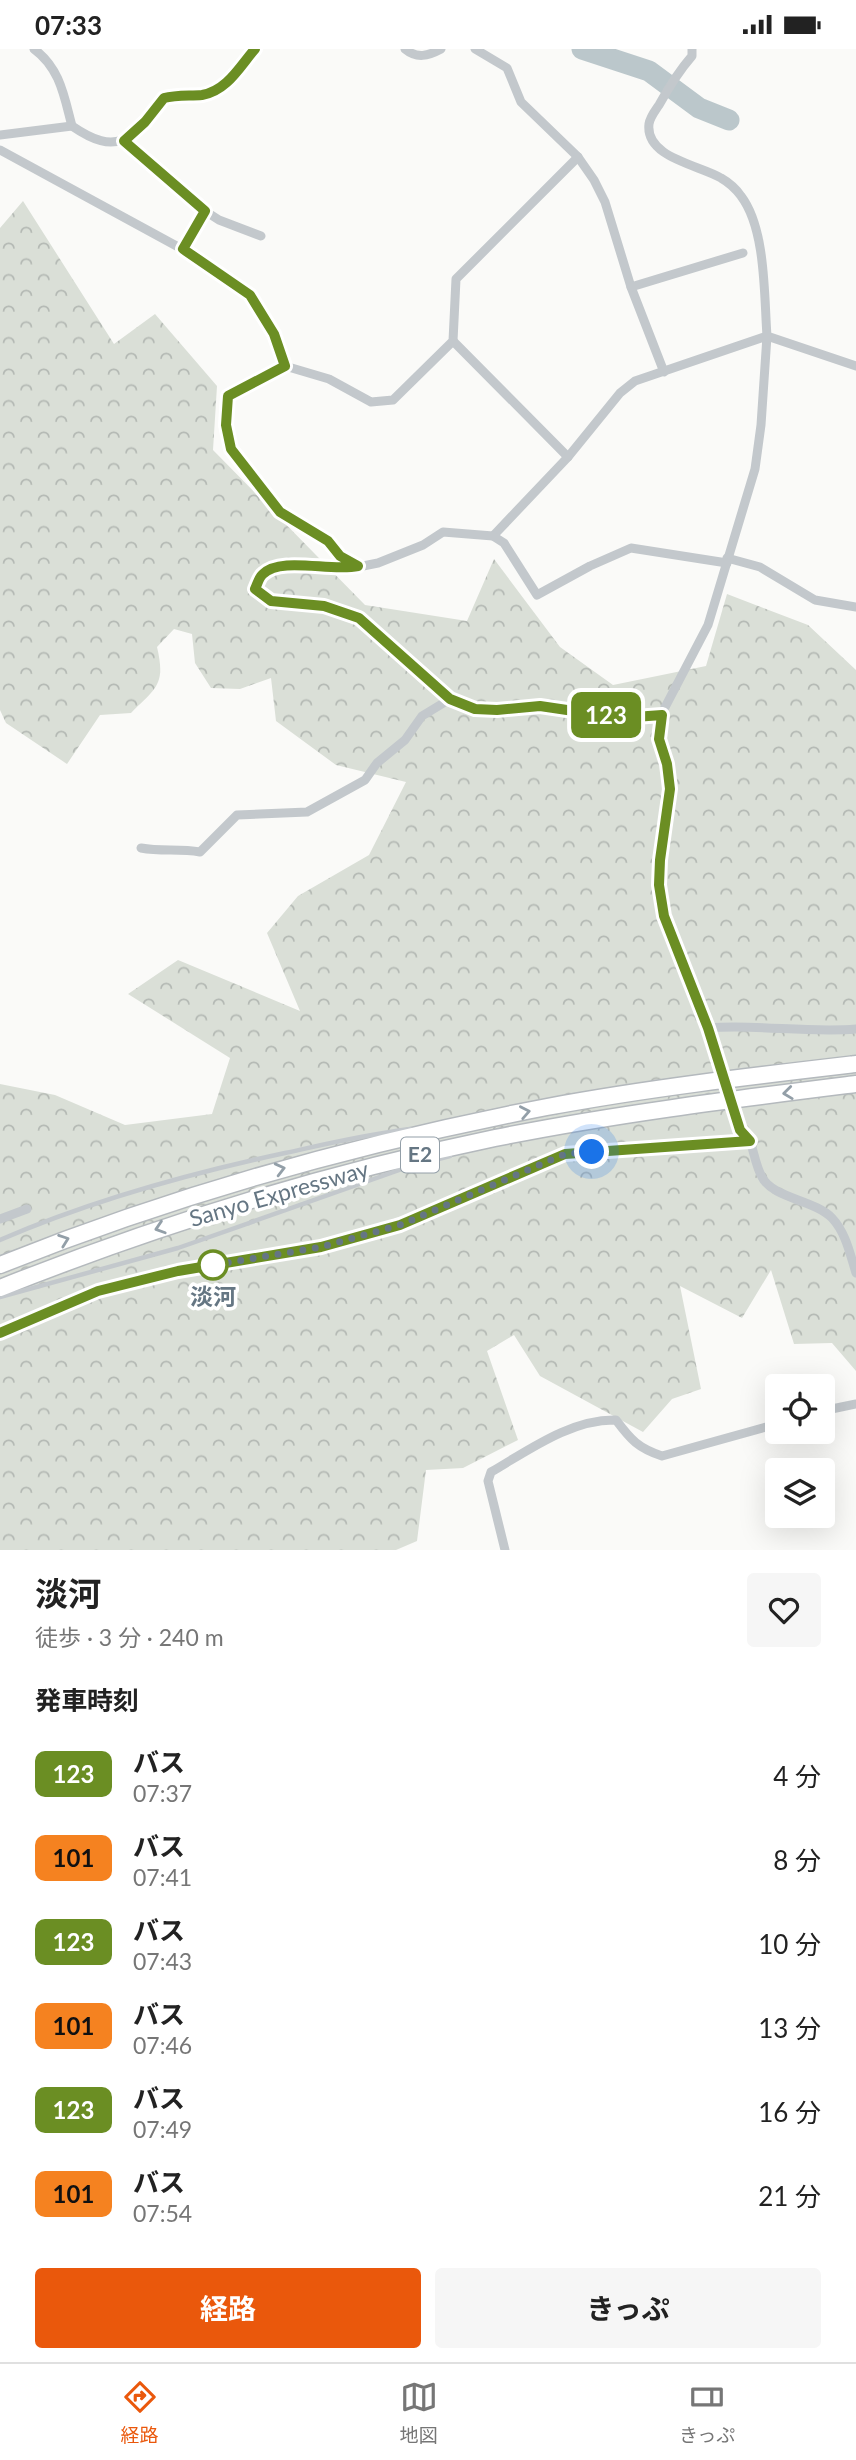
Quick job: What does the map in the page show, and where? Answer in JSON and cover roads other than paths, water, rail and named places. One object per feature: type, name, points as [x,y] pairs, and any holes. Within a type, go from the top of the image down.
[{"type":"highway","name":"Sanyo Expressway","points":[[0,1265],[136,1214],[258,1175],[399,1139],[550,1107],[720,1080],[856,1064]]},
{"type":"highway","name":"Sanyo Expressway","points":[[0,1288],[156,1229],[264,1195],[405,1158],[555,1127],[856,1084]]},
{"type":"street","points":[[34,49],[50,63],[58,76],[72,125],[91,138],[105,143],[124,141],[145,122],[164,98],[215,92],[225,85],[255,49]]},
{"type":"street","points":[[405,49],[411,54],[423,56],[441,49]]},
{"type":"street","points":[[475,49],[507,68],[521,102],[578,157],[594,180],[605,202],[631,287],[664,372]]},
{"type":"street","points":[[692,49],[692,56],[677,73],[649,121],[649,133],[656,146],[671,156],[722,178],[740,194],[753,216],[767,336],[755,469],[708,625],[662,715],[659,739],[667,764],[670,789],[659,885],[664,916],[708,1028],[740,1130],[750,1141],[762,1179],[773,1188],[823,1209],[844,1233],[856,1273]]},
{"type":"street","points":[[0,135],[72,125]]},
{"type":"street","points":[[124,141],[205,211],[219,220],[261,236]]},
{"type":"street","points":[[0,150],[183,249],[250,295],[274,334],[285,366]]},
{"type":"street","points":[[358,566],[340,556],[328,541],[280,512],[231,449],[226,425],[228,396],[285,366],[329,379],[371,403],[393,400],[453,341],[456,279],[578,157]]},
{"type":"street","points":[[183,249],[205,211]]},
{"type":"street","points":[[631,287],[743,253]]},
{"type":"street","points":[[493,536],[568,457],[620,393],[635,381],[767,336],[856,366]]},
{"type":"street","points":[[453,341],[568,457]]},
{"type":"street","points":[[662,715],[621,718],[540,706],[475,709],[450,699],[359,618],[324,606],[271,601],[255,589],[262,574],[276,566],[296,563],[317,568],[346,569],[378,563],[443,533],[493,536],[504,543],[537,595],[590,566],[631,548],[760,567],[815,600],[856,607]]},
{"type":"street","points":[[141,848],[161,852],[180,848],[200,852],[237,815],[307,812],[365,780],[377,763],[405,740],[422,716],[450,699]]},
{"type":"street","points":[[708,1028],[742,1025],[828,1031],[856,1029]]},
{"type":"street","points":[[0,1333],[98,1291],[178,1271],[321,1247],[400,1225],[565,1154],[750,1141]]},
{"type":"street","points":[[0,1219],[27,1209]]},
{"type":"street","points":[[835,1408],[856,1403]]},
{"type":"street","points":[[505,1550],[488,1481],[491,1472],[555,1435],[601,1420],[616,1420],[645,1451],[662,1456],[765,1427]]},
{"type":"lane","points":[[0,1240],[51,1217],[142,1187],[230,1165],[398,1130],[492,1118]]},
{"type":"lane","points":[[0,1297],[178,1248],[405,1168],[555,1127]]},
{"type":"waterway","points":[[582,49],[649,71],[699,108],[729,120]]},
{"type":"place","name":"淡河","points":[[213,1265]]}]
